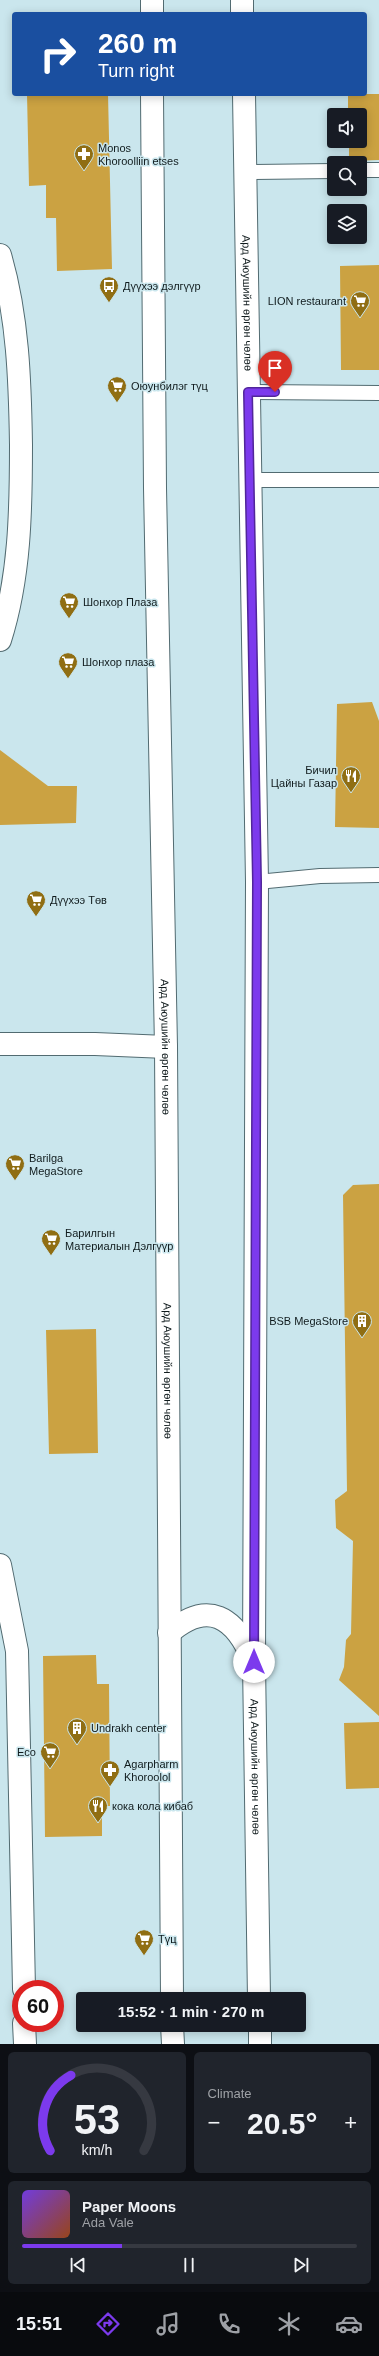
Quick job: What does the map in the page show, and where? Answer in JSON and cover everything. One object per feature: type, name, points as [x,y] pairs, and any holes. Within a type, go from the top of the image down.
[{"type":"main road","points":[[152,0],[152,12]]},
{"type":"main road","points":[[242,0],[242,12]]},
{"type":"main road","name":"Ард Аюушийн өргөн чөлөө","points":[[152,96],[155,488],[166,1047],[172,1992]]},
{"type":"main road","name":"Ард Аюушийн өргөн чөлөө","points":[[244,96],[257,882],[254,1662],[259,1992]]},
{"type":"main road","points":[[0,256],[14,316],[20,395],[21,482],[16,568],[6,619],[0,640]]},
{"type":"main road","points":[[0,1044],[94,1044],[166,1047]]},
{"type":"main road","points":[[0,1565],[17,1651],[24,1980]]},
{"type":"main road","points":[[169,1633],[182,1621],[197,1616],[216,1615],[226,1621],[241,1636],[254,1662]]},
{"type":"main road","points":[[24,2032],[25,2044]]},
{"type":"main road","points":[[172,2032],[172,2044]]},
{"type":"main road","points":[[260,2032],[260,2044]]},
{"type":"lane","points":[[367,170],[379,170]]},
{"type":"lane","points":[[245,172],[327,171]]},
{"type":"lane","points":[[248,392],[379,393]]},
{"type":"lane","points":[[250,480],[379,480]]},
{"type":"lane","points":[[257,882],[320,876],[379,875]]},
{"type":"building","points":[[367,94],[379,94],[379,160],[367,160],[367,156],[349,156],[349,148],[367,148],[367,108],[348,108],[348,96],[367,96]]},
{"type":"building","points":[[27,96],[108,96],[112,269],[57,271],[56,218],[46,218],[46,185],[29,186]]},
{"type":"building","name":"LION restaurant","points":[[379,265],[379,370],[341,370],[340,266]]},
{"type":"building","points":[[372,702],[379,721],[379,828],[335,827],[337,704]]},
{"type":"building","points":[[0,750],[48,786],[77,786],[76,823],[0,825]]},
{"type":"building","points":[[379,1184],[379,1716],[339,1680],[344,1667],[346,1640],[351,1634],[353,1541],[336,1528],[335,1500],[347,1491],[343,1195],[353,1185]]},
{"type":"building","points":[[96,1329],[98,1453],[49,1454],[46,1330]]},
{"type":"building","name":"Undrakh center","points":[[96,1655],[97,1684],[109,1684],[110,1806],[102,1806],[102,1836],[45,1837],[43,1656]]},
{"type":"building","points":[[379,1722],[379,1788],[346,1789],[344,1723]]},
{"type":"place","name":"Monos Khoroolliin etses","points":[[84,171]]},
{"type":"place","name":"Дүүхээ дэлгүүр","points":[[109,303]]},
{"type":"place","name":"LION restaurant","points":[[360,318]]},
{"type":"place","name":"Оюунбилэг түц","points":[[117,403]]},
{"type":"place","name":"Шонхор Плаза","points":[[69,619]]},
{"type":"place","name":"Шонхор плаза","points":[[68,679]]},
{"type":"place","name":"Бичил Цайны Газар","points":[[351,793]]},
{"type":"place","name":"Дүүхээ Төв","points":[[36,917]]},
{"type":"place","name":"Barilga MegaStore","points":[[15,1181]]},
{"type":"place","name":"Барилгын Материалын Дэлгүүр","points":[[51,1256]]},
{"type":"place","name":"BSB MegaStore","points":[[362,1338]]},
{"type":"place","name":"Undrakh center","points":[[77,1745]]},
{"type":"place","name":"Eco","points":[[50,1769]]},
{"type":"place","name":"Agarpharm Khoroolol","points":[[110,1787]]},
{"type":"place","name":"кока кола кибаб","points":[[98,1823]]},
{"type":"place","name":"Түц","points":[[144,1956]]},
{"type":"route","points":[[254,1662],[257,882],[248,392],[275,392]]}]
